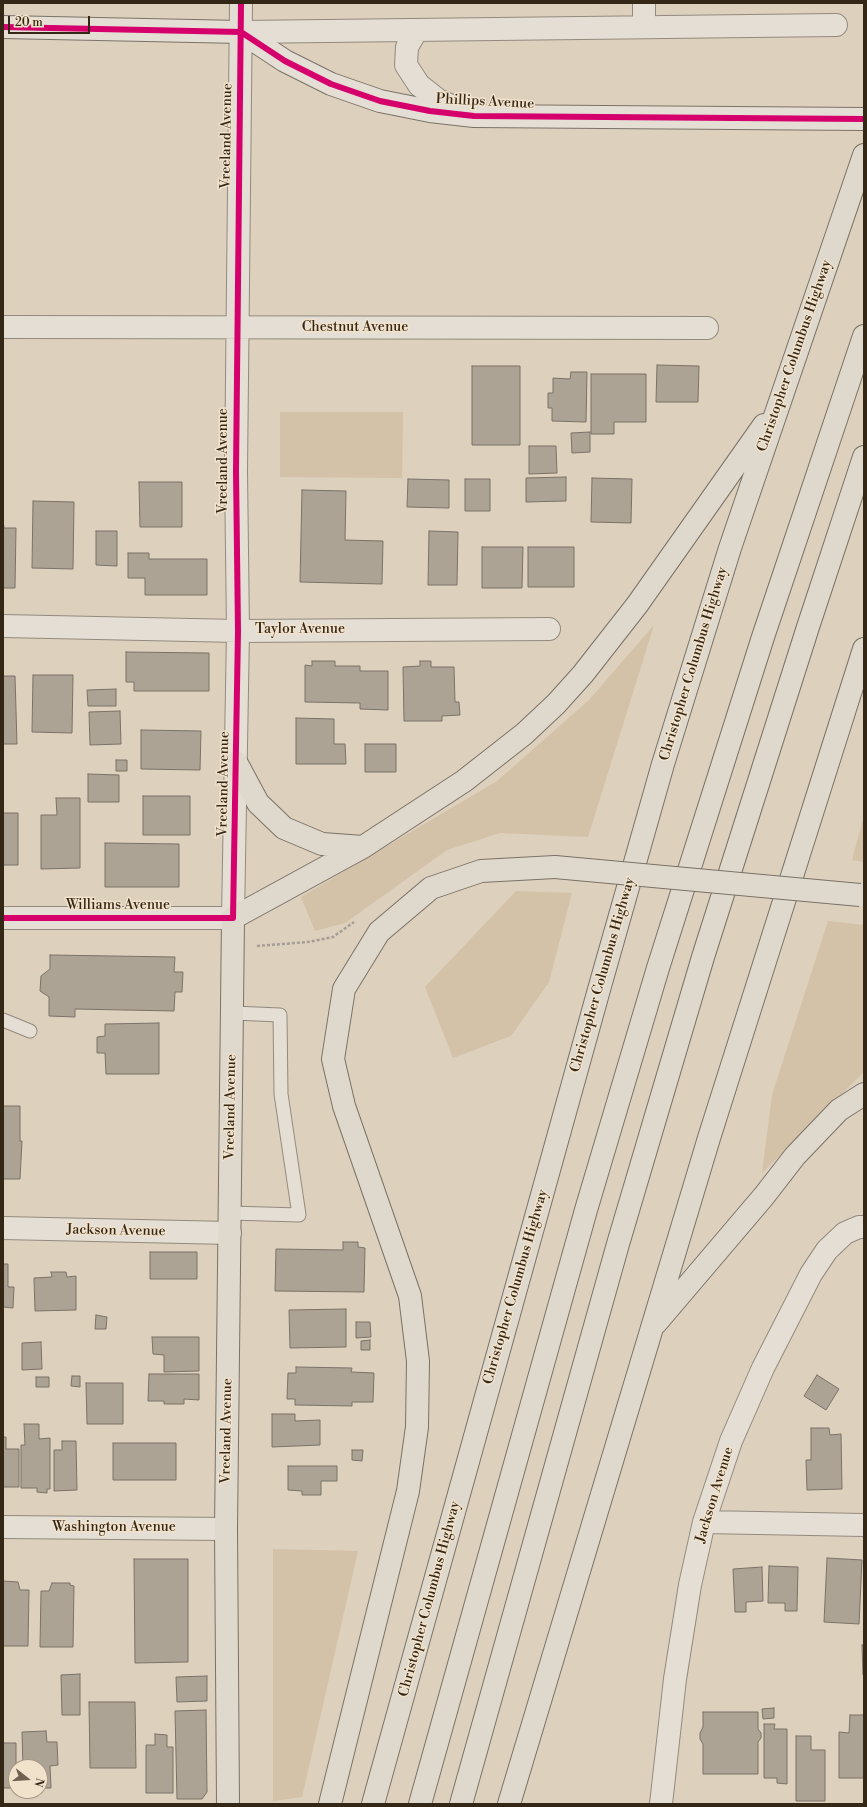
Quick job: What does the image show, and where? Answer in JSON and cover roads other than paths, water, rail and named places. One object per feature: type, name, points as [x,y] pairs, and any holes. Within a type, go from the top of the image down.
[{"type":"main road","name":"Christopher Columbus Highway","points":[[373,1804],[600,986],[664,764],[730,548],[777,406],[864,155]]},
{"type":"main road","points":[[420,1804],[586,1210],[658,968],[763,637],[864,336]]},
{"type":"main road","points":[[233,918],[363,847],[464,781],[524,734],[556,704],[583,674],[637,606],[777,406]]},
{"type":"main road","points":[[461,1804],[616,1251],[701,965],[864,456]]},
{"type":"main road","points":[[509,1804],[650,1329],[864,649]]},
{"type":"main road","points":[[236,762],[258,803],[284,828],[322,844],[363,847]]},
{"type":"main road","points":[[330,1804],[408,1491],[417,1427],[418,1361],[410,1296],[344,1106],[333,1059],[344,989],[379,932],[431,888],[481,871],[555,867],[862,896]]},
{"type":"main road","name":"Vreeland Avenue","points":[[228,1804],[226,1529],[233,918]]},
{"type":"main road","points":[[650,1329],[764,1196],[794,1156],[839,1110],[864,1094]]},
{"type":"street","name":"Vreeland Avenue","points":[[233,918],[238,630],[236,471],[241,3]]},
{"type":"street","points":[[644,3],[644,27]]},
{"type":"street","points":[[3,28],[241,32],[836,25]]},
{"type":"street","points":[[417,30],[407,46],[406,65],[419,85],[438,100],[474,116]]},
{"type":"street","name":"Phillips Avenue","points":[[241,32],[285,61],[331,84],[380,101],[430,111],[474,116],[864,119]]},
{"type":"street","name":"Chestnut Avenue","points":[[3,327],[707,328]]},
{"type":"street","name":"Taylor Avenue","points":[[3,626],[238,630],[549,629]]},
{"type":"street","name":"Williams Avenue","points":[[3,918],[233,918]]},
{"type":"street","name":"Jackson Avenue","points":[[3,1228],[230,1223]]},
{"type":"street","name":"Jackson Avenue","points":[[661,1804],[676,1672],[690,1584],[704,1522],[731,1441],[763,1368],[812,1274],[827,1250],[845,1233],[864,1227]]},
{"type":"street","points":[[704,1522],[864,1524]]},
{"type":"street","name":"Washington Avenue","points":[[3,1527],[226,1529]]},
{"type":"lane","points":[[230,1223],[299,1215],[281,1094],[280,1015],[233,1013]]},
{"type":"lane","points":[[3,1020],[30,1031]]}]
